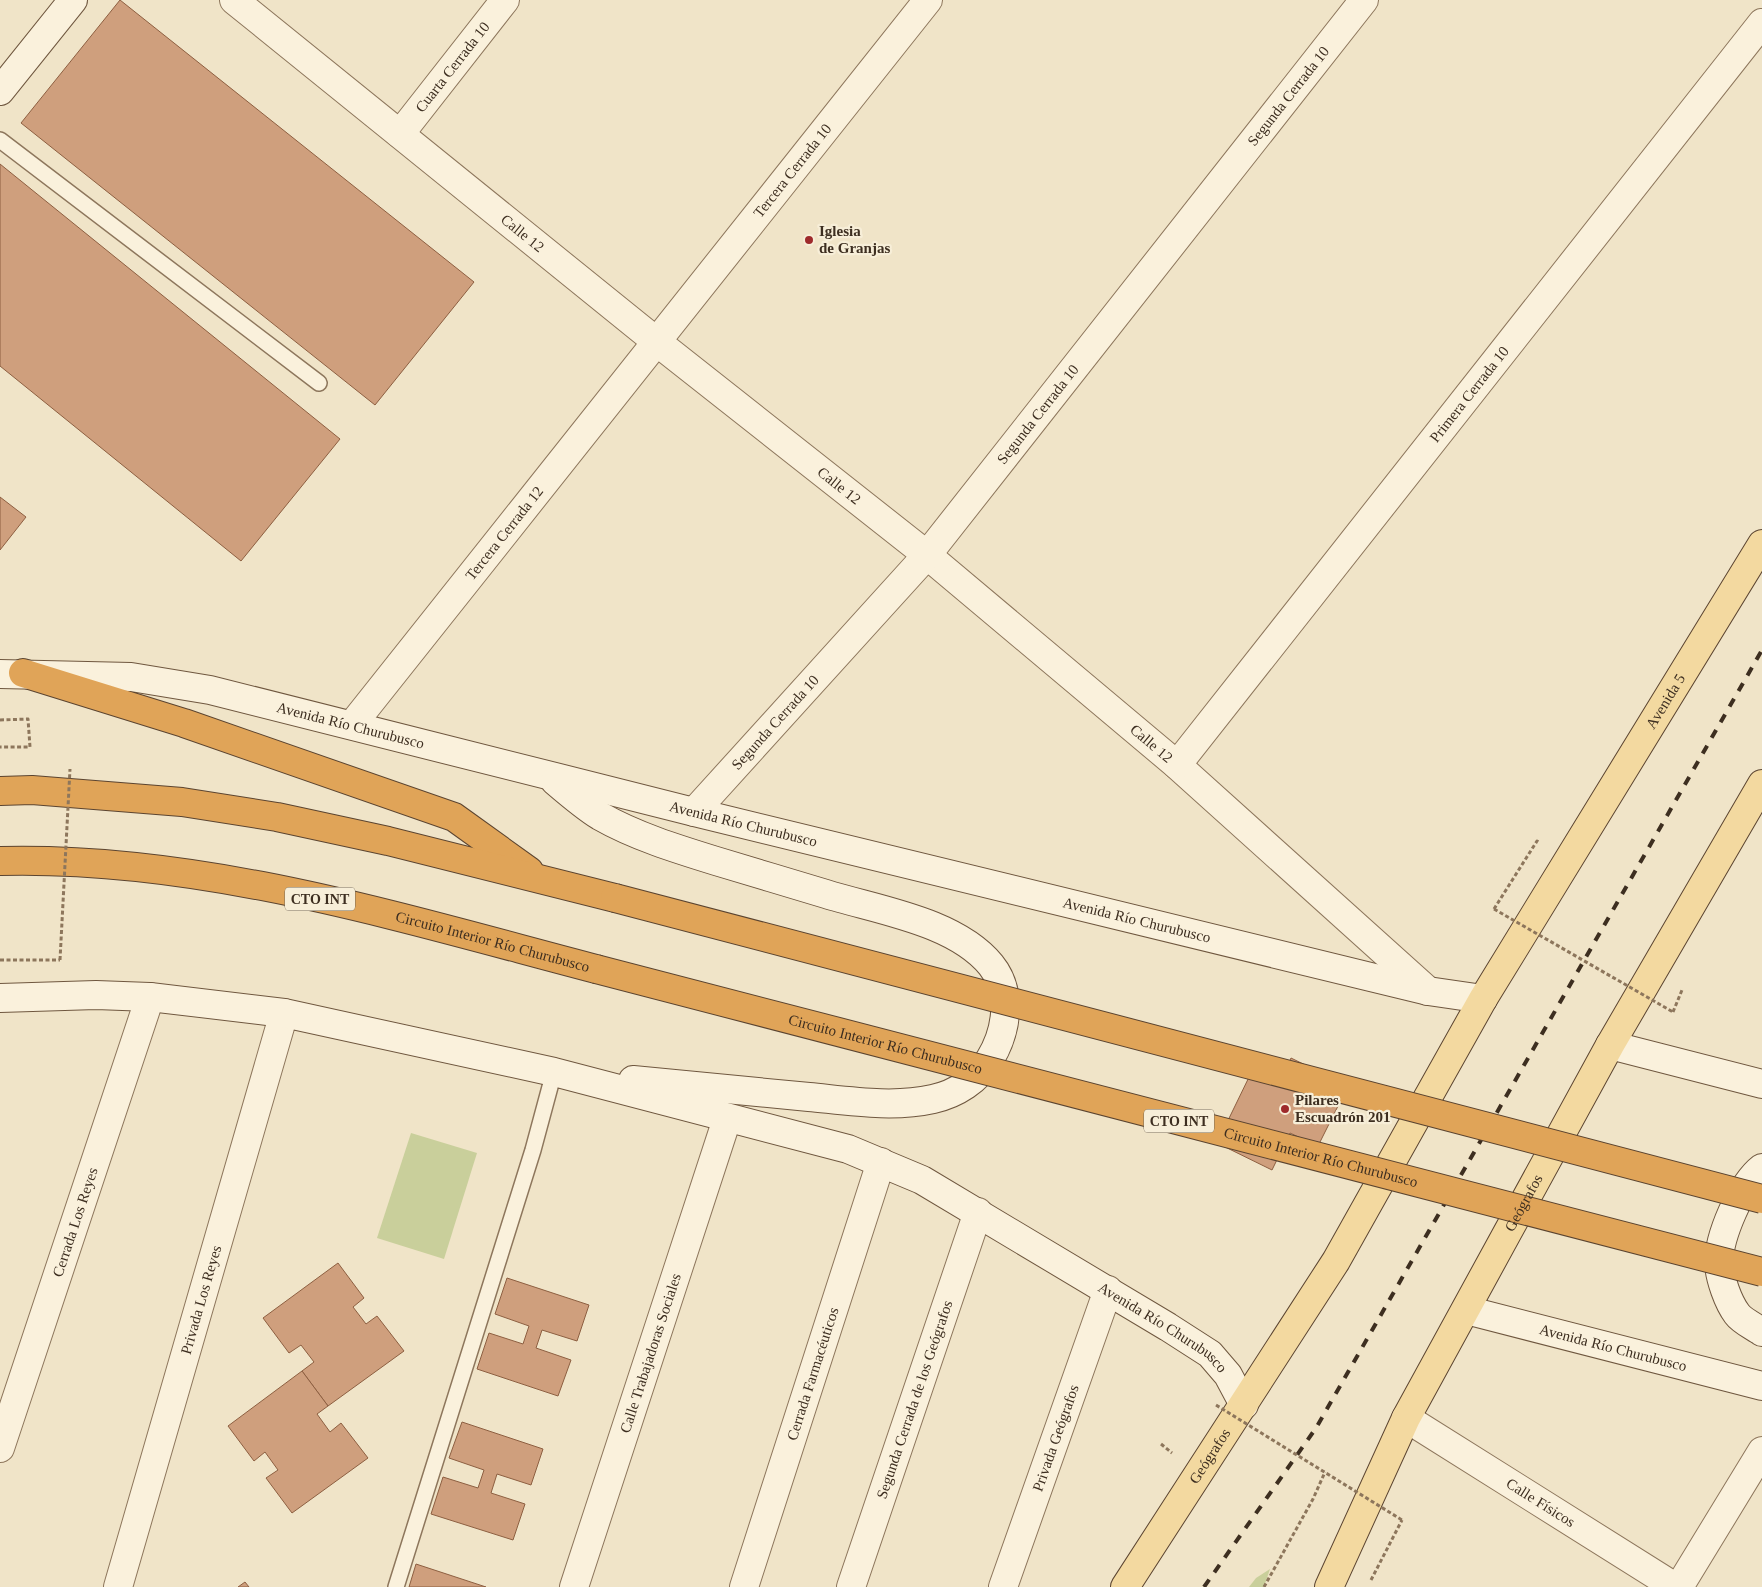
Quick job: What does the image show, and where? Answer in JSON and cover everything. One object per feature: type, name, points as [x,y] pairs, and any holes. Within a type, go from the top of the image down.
[{"type":"highway","points":[[11,673],[184,724],[454,817],[541,879]]},
{"type":"highway","points":[[0,791],[32,790],[182,802],[278,817],[388,841],[615,898],[1762,1199]]},
{"type":"highway","name":"Circuito Interior Río Churubusco","points":[[0,860],[38,860],[127,866],[271,887],[374,911],[1762,1272]]},
{"type":"highway","points":[[0,877],[38,860]]},
{"type":"main road","name":"Avenida 5","points":[[1568,858],[1762,544]]},
{"type":"main road","name":"Geógrafos","points":[[1329,1587],[1406,1418],[1610,1044],[1762,784]]},
{"type":"main road","name":"Geógrafos","points":[[1125,1587],[1336,1261],[1483,999],[1568,858]]},
{"type":"street","points":[[0,91],[73,0]]},
{"type":"street","name":"Calle 12","points":[[234,0],[657,342],[927,555],[1177,765],[1428,991]]},
{"type":"street","name":"Cuarta Cerrada 10","points":[[400,134],[505,0]]},
{"type":"street","name":"Tercera Cerrada 10","points":[[657,342],[928,0]]},
{"type":"street","name":"Segunda Cerrada 10","points":[[694,812],[927,555],[968,500],[1364,0]]},
{"type":"street","name":"Primera Cerrada 10","points":[[1177,765],[1762,23]]},
{"type":"street","name":"Tercera Cerrada 12","points":[[352,725],[657,342]]},
{"type":"street","name":"Avenida Río Churubusco","points":[[11,673],[131,677],[210,690],[694,812],[1428,991],[1483,999]]},
{"type":"street","points":[[549,776],[601,816],[654,840],[902,916],[945,932],[962,941],[990,965],[998,976],[1006,999],[1000,1038],[986,1066],[971,1082],[954,1092],[920,1102],[863,1102],[554,1072]]},
{"type":"street","name":"Avenida Río Churubusco","points":[[0,998],[96,995],[150,997],[284,1013],[554,1072],[727,1119],[848,1148],[922,1180],[1108,1290],[1210,1354],[1228,1375],[1244,1405]]},
{"type":"street","name":"Cerrada Los Reyes","points":[[0,1448],[150,997]]},
{"type":"street","name":"Privada Los Reyes","points":[[118,1587],[284,1013]]},
{"type":"street","points":[[1610,1044],[1762,1084]]},
{"type":"street","name":"Calle Trabajadoras Sociales","points":[[574,1587],[727,1119]]},
{"type":"street","name":"Cerrada Farmacéuticos","points":[[744,1587],[880,1162]]},
{"type":"street","points":[[1762,1168],[1735,1203],[1726,1230],[1719,1263],[1726,1292],[1738,1315],[1762,1332]]},
{"type":"street","name":"Segunda Cerrada de los Geógrafos","points":[[851,1587],[978,1212]]},
{"type":"street","name":"Privada Geógrafos","points":[[1003,1587],[1108,1290]]},
{"type":"street","name":"Avenida Río Churubusco","points":[[1466,1310],[1762,1386]]},
{"type":"street","name":"Calle Físicos","points":[[1406,1418],[1677,1587]]},
{"type":"street","points":[[1677,1587],[1762,1452]]},
{"type":"lane","points":[[0,140],[319,383]]},
{"type":"lane","points":[[396,1587],[533,1150],[554,1072]]},
{"type":"path","points":[[0,720],[28,719],[30,747],[0,747]]},
{"type":"path","points":[[0,960],[60,960],[70,769]]},
{"type":"path","points":[[1537,841],[1494,909],[1673,1012]]},
{"type":"path","points":[[1216,1405],[1402,1520],[1367,1587]]},
{"type":"path","points":[[1264,1587],[1313,1499],[1325,1472]]},
{"type":"green space","points":[[411,1133],[477,1153],[444,1259],[377,1238]]},
{"type":"green space","points":[[1270,1569],[1264,1587],[1249,1587],[1256,1578]]},
{"type":"building","points":[[120,0],[474,282],[375,405],[21,123]]},
{"type":"building","points":[[0,164],[340,439],[241,561],[0,366]]},
{"type":"building","points":[[0,497],[26,517],[0,550]]},
{"type":"building","name":"Pilares Escuadrón 201","points":[[1291,1058],[1348,1086],[1318,1146],[1290,1133],[1272,1170],[1217,1143],[1252,1071],[1279,1084]]},
{"type":"building","points":[[338,1263],[364,1298],[353,1307],[366,1324],[377,1316],[404,1351],[328,1406],[302,1371],[314,1362],[301,1345],[289,1353],[263,1318]]},
{"type":"building","points":[[507,1278],[589,1305],[577,1341],[542,1330],[536,1348],[571,1360],[558,1396],[477,1369],[489,1333],[523,1344],[529,1326],[495,1314]]},
{"type":"building","points":[[302,1371],[328,1406],[317,1414],[330,1432],[341,1423],[368,1458],[292,1513],[266,1478],[278,1470],[265,1452],[254,1461],[228,1426]]},
{"type":"building","points":[[462,1422],[543,1449],[531,1485],[497,1474],[491,1493],[525,1504],[513,1540],[431,1514],[443,1477],[478,1488],[484,1470],[449,1458]]},
{"type":"building","points":[[416,1564],[486,1587],[409,1587]]},
{"type":"building","points":[[245,1582],[249,1587],[238,1587]]},
{"type":"railway","points":[[1204,1587],[1316,1428],[1762,650]]},
{"type":"place","name":"Iglesia de Granjas","points":[[809,240]]},
{"type":"place","name":"Pilares Escuadrón 201","points":[[1285,1109]]}]
